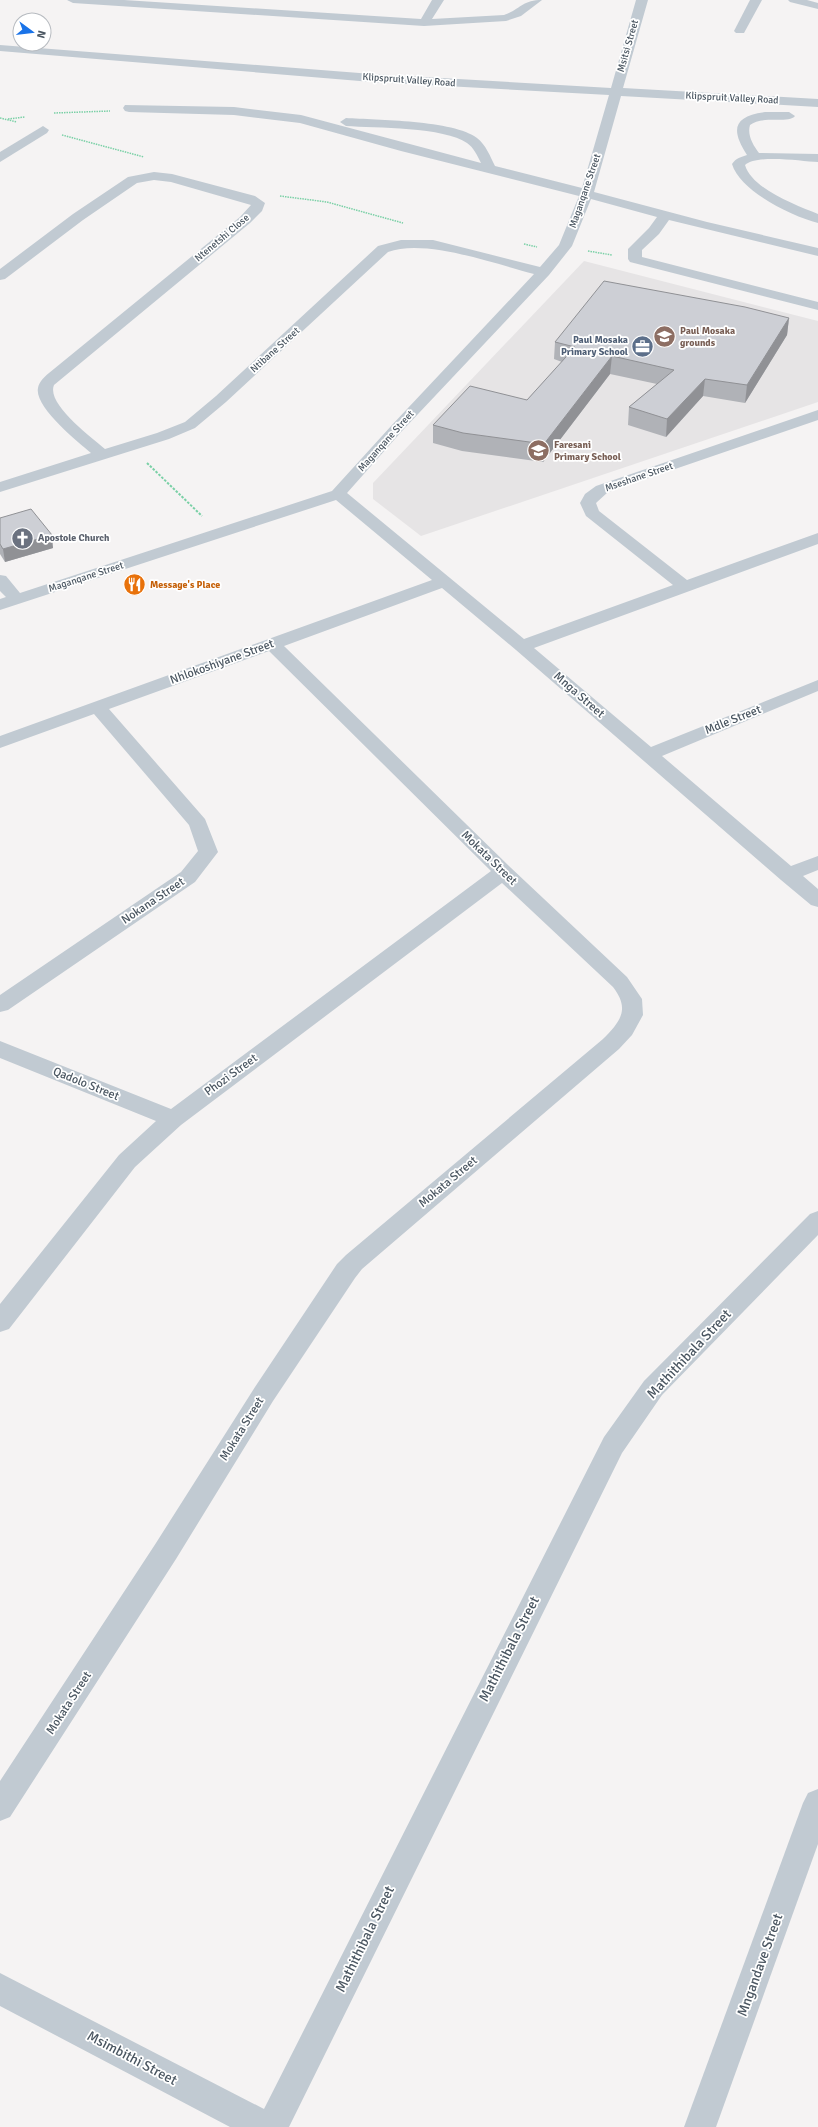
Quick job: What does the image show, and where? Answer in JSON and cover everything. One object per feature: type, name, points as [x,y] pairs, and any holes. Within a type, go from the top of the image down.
[{"type":"street","points":[[73,0],[424,23],[506,18],[517,14],[536,0]]},
{"type":"street","points":[[424,23],[438,0]]},
{"type":"street","name":"Msitsi Street","points":[[616,90],[642,0]]},
{"type":"street","points":[[740,31],[756,0]]},
{"type":"street","points":[[794,0],[818,6]]},
{"type":"street","points":[[0,40],[12,41]]},
{"type":"street","name":"Klipspruit Valley Road","points":[[52,46],[118,53],[334,71],[818,103]]},
{"type":"street","name":"Klipspruit Valley Road","points":[[0,48],[372,78],[616,90],[818,97]]},
{"type":"street","name":"Maganqane Street","points":[[0,605],[338,494],[397,428],[544,272],[563,249],[587,193],[616,90]]},
{"type":"street","points":[[129,108],[234,111],[301,119],[394,126],[458,134],[474,142],[479,148],[490,169]]},
{"type":"street","points":[[755,157],[744,138],[742,131],[743,126],[751,117],[763,115],[804,117]]},
{"type":"street","points":[[301,119],[405,148],[587,193],[665,215],[811,250],[818,236]]},
{"type":"street","points":[[0,158],[43,130]]},
{"type":"street","points":[[818,158],[755,157],[743,160],[738,164],[739,170],[749,182],[782,203],[818,219]]},
{"type":"street","name":"Ntenetshi Close","points":[[0,276],[78,217],[133,180],[154,176],[172,178],[250,199],[258,203],[257,208],[245,220],[58,373],[46,386],[46,394],[53,407],[102,455]]},
{"type":"street","points":[[665,215],[654,231],[635,249],[635,259],[818,306]]},
{"type":"street","name":"Ntibane Street","points":[[0,487],[129,447],[183,428],[198,420],[383,249],[390,246],[415,243],[433,244],[544,272]]},
{"type":"street","name":"Mseshane Street","points":[[686,587],[592,513],[588,503],[591,497],[602,489],[818,415]]},
{"type":"street","name":"Mnga Street","points":[[338,494],[522,646],[818,900]]},
{"type":"street","points":[[522,646],[818,538]]},
{"type":"street","points":[[0,580],[17,600]]},
{"type":"street","name":"Nhlokoshiyane Street","points":[[0,742],[98,708],[443,582]]},
{"type":"street","name":"Mokata Street","points":[[0,1808],[166,1551],[264,1394],[346,1271],[354,1262],[611,1044],[626,1028],[634,1006],[625,987],[503,872],[272,644]]},
{"type":"street","name":"Mdle Street","points":[[648,755],[818,685]]},
{"type":"street","name":"Nokana Street","points":[[0,1005],[188,877],[208,852],[198,824],[98,708]]},
{"type":"street","points":[[788,875],[818,862]]},
{"type":"street","name":"Phozi Street","points":[[0,1322],[7,1300],[127,1161],[172,1118],[503,872]]},
{"type":"street","name":"Qadolo Street","points":[[0,1049],[172,1118]]},
{"type":"street","name":"Mathithibala Street","points":[[272,2127],[612,1445],[653,1388],[818,1220]]},
{"type":"street","name":"Mngandave Street","points":[[700,2127],[818,1803]]},
{"type":"street","name":"Msimbithi Street","points":[[0,1988],[264,2127]]},
{"type":"path","points":[[49,114],[100,113],[129,108]]},
{"type":"path","points":[[7,119],[28,116]]},
{"type":"path","points":[[0,118],[145,157]]},
{"type":"path","points":[[275,195],[300,196],[409,224]]},
{"type":"path","points":[[522,244],[635,259]]},
{"type":"path","points":[[129,447],[220,533]]},
{"type":"shaded area","points":[[584,261],[818,321],[818,402],[421,536],[373,499],[373,483]]},
{"type":"building","points":[[604,281],[745,307],[789,318],[747,385],[705,379],[667,419],[629,407],[674,370],[612,356],[544,444],[463,433],[433,425],[470,386],[527,400],[575,347],[555,342]]},
{"type":"building","points":[[31,509],[52,535],[3,549],[0,544],[0,518]]},
{"type":"place","name":"Paul Mosaka grounds","points":[[665,337]]},
{"type":"place","name":"Paul Mosaka Primary School","points":[[643,346]]},
{"type":"place","name":"Faresani Primary School","points":[[539,451]]},
{"type":"place","name":"Apostole Church","points":[[23,538]]},
{"type":"place","name":"Message's Place","points":[[134,585]]}]
